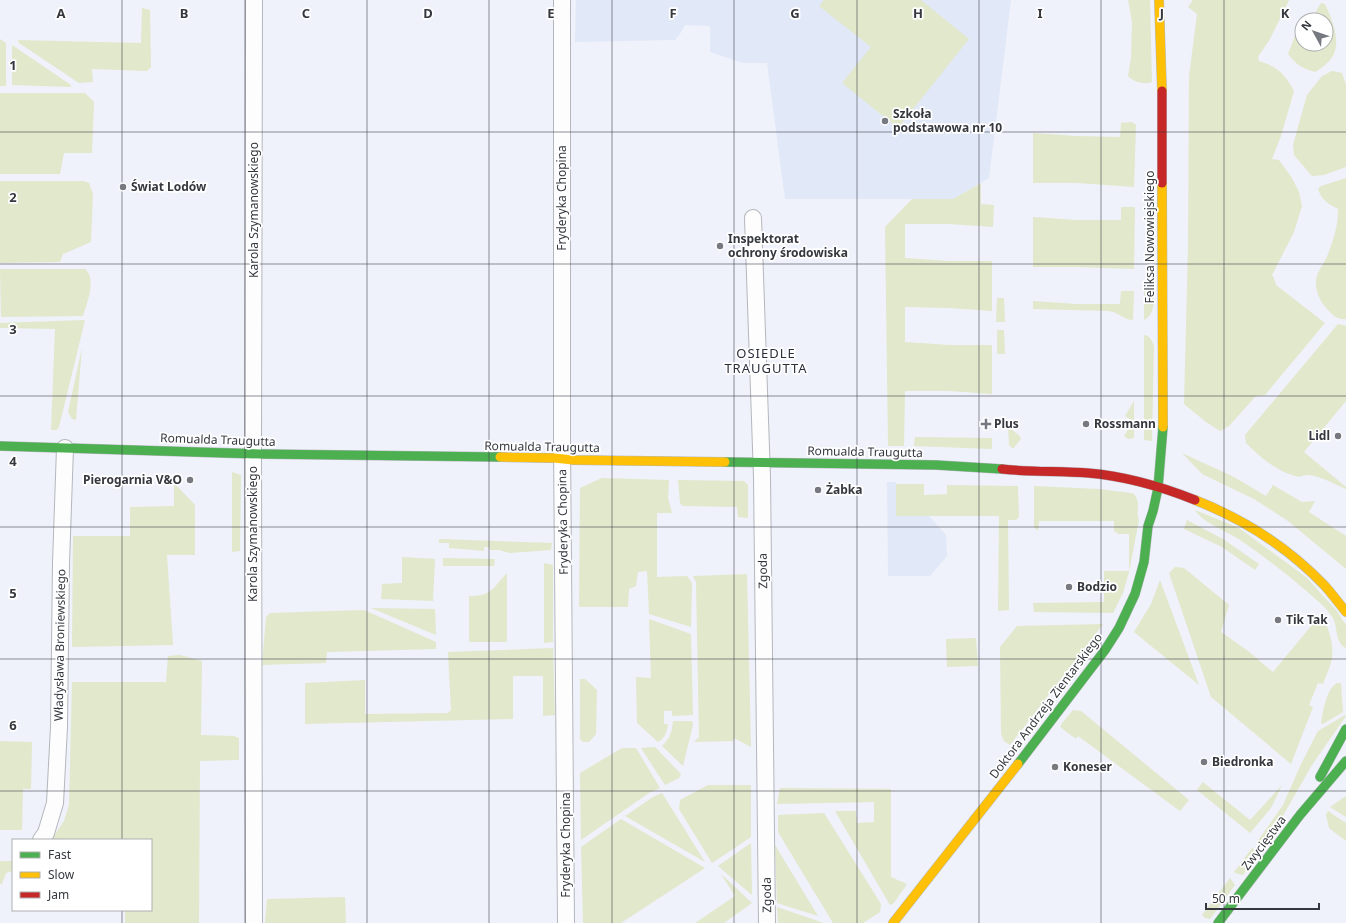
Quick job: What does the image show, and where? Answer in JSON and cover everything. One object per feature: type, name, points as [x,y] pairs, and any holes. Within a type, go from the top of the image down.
[{"type":"main road","name":"Feliksa Nowowiejskiego","points":[[1155,474],[1163,431],[1162,60],[1158,0]]},
{"type":"main road","name":"Romualda Traugutta","points":[[0,446],[573,460],[965,466],[1018,470],[1082,472],[1111,476],[1158,488],[1213,507],[1237,519],[1270,540],[1309,570],[1331,592],[1346,612]]},
{"type":"main road","name":"Romualda Traugutta","points":[[1082,472],[1111,468],[1124,469]]},
{"type":"main road","points":[[1155,474],[1171,478]]},
{"type":"main road","name":"Doktora Andrzeja Zientarskiego","points":[[893,923],[1047,727],[1105,650],[1119,628],[1135,594],[1144,562],[1148,526],[1158,488],[1155,474]]},
{"type":"main road","name":"Zwycięstwa","points":[[1300,815],[1346,729]]},
{"type":"main road","name":"Zwycięstwa","points":[[1218,923],[1300,815],[1346,761]]},
{"type":"street","name":"Karola Szymanowskiego","points":[[254,0],[254,923]]},
{"type":"street","name":"Fryderyka Chopina","points":[[562,0],[566,923]]},
{"type":"street","name":"Zgoda","points":[[753,218],[762,463],[767,923]]},
{"type":"street","name":"Władysława Broniewskiego","points":[[42,839],[46,832],[55,803],[59,727],[61,563],[65,448]]},
{"type":"shaded area","name":"Szkoła podstawowa nr 10","points":[[576,0],[1011,0],[989,178],[953,199],[785,199],[767,63],[743,63],[710,52],[710,26],[685,25],[675,40],[575,42]]},
{"type":"shaded area","points":[[887,482],[896,482],[896,516],[929,516],[946,535],[947,556],[930,576],[888,576]]},
{"type":"green space","points":[[824,0],[921,0],[969,39],[898,128],[842,83],[871,47],[819,6]]},
{"type":"green space","points":[[1128,0],[1150,0],[1152,82],[1149,83],[1133,80],[1128,76],[1131,58],[1132,22]]},
{"type":"green space","points":[[1193,0],[1289,0],[1270,39],[1258,57],[1259,61],[1280,72],[1294,91],[1281,136],[1272,159],[1279,160],[1292,178],[1299,192],[1302,206],[1294,232],[1272,275],[1276,285],[1325,323],[1265,395],[1256,396],[1229,426],[1220,431],[1206,422],[1184,404],[1188,247],[1189,76],[1197,14],[1188,7]]},
{"type":"green space","points":[[1321,3],[1325,4],[1328,12],[1316,12]]},
{"type":"green space","points":[[142,8],[150,10],[151,67],[147,71],[92,69],[93,82],[79,83],[19,43],[18,40],[141,43]]},
{"type":"green space","points":[[1334,28],[1336,46],[1334,54],[1322,68],[1315,72],[1300,66],[1293,61],[1288,54],[1294,38],[1294,52],[1334,52]]},
{"type":"green space","points":[[0,39],[6,43],[6,86],[0,86]]},
{"type":"green space","points":[[12,45],[71,85],[71,87],[12,85]]},
{"type":"green space","points":[[1332,71],[1342,73],[1346,85],[1346,167],[1324,175],[1312,176],[1294,155],[1293,145],[1307,95],[1322,76]]},
{"type":"green space","points":[[0,93],[85,93],[94,102],[92,153],[64,153],[60,174],[0,174]]},
{"type":"green space","points":[[1132,122],[1136,125],[1134,187],[1077,183],[1033,183],[1033,133],[1120,137],[1121,123]]},
{"type":"green space","points":[[1346,178],[1346,319],[1339,319],[1324,305],[1316,286],[1318,273],[1327,257],[1334,237],[1338,209],[1324,199],[1318,189],[1321,186]]},
{"type":"green space","points":[[0,181],[83,181],[89,183],[93,194],[91,242],[63,254],[60,262],[0,263]]},
{"type":"green space","points":[[981,183],[981,204],[994,205],[993,227],[949,224],[905,224],[905,258],[948,261],[992,261],[992,311],[905,307],[905,342],[949,345],[992,345],[992,394],[949,391],[905,391],[904,446],[888,446],[885,227],[912,199],[953,199]]},
{"type":"green space","points":[[1121,207],[1135,207],[1134,269],[1033,267],[1033,217],[1077,220],[1121,220]]},
{"type":"green space","points":[[0,269],[85,269],[89,273],[91,285],[89,298],[83,316],[1,317]]},
{"type":"green space","points":[[1144,290],[1154,290],[1154,303],[1152,311],[1144,320]]},
{"type":"green space","points":[[1121,291],[1134,291],[1133,320],[1109,311],[1033,309],[1033,301],[1077,304],[1120,304]]},
{"type":"green space","points":[[997,298],[1004,298],[1005,322],[996,322]]},
{"type":"green space","points":[[85,320],[59,427],[57,430],[51,430],[55,329],[0,328],[0,323]]},
{"type":"green space","points":[[1338,324],[1346,326],[1346,401],[1304,452],[1346,487],[1346,489],[1312,475],[1297,477],[1281,471],[1246,443],[1245,435]]},
{"type":"green space","points":[[997,330],[1004,330],[1005,354],[997,354]]},
{"type":"green space","points":[[1144,335],[1152,340],[1154,346],[1152,441],[1144,440]]},
{"type":"green space","points":[[82,348],[76,420],[72,419],[68,412]]},
{"type":"green space","points":[[1134,401],[1134,438],[1128,439],[1124,436],[1133,421],[1125,416]]},
{"type":"green space","points":[[1008,426],[1019,435],[1021,439],[1013,449],[1009,445]]},
{"type":"green space","points":[[915,437],[992,438],[992,449],[914,446]]},
{"type":"green space","points":[[1182,453],[1234,477],[1266,496],[1273,485],[1302,502],[1315,501],[1309,512],[1346,536],[1346,569],[1288,521],[1254,499],[1202,474]]},
{"type":"green space","points":[[232,472],[241,475],[240,551],[232,552]]},
{"type":"green space","points":[[602,478],[669,480],[668,498],[672,513],[657,513],[657,577],[687,576],[692,583],[691,627],[649,614],[647,571],[638,572],[636,586],[629,589],[628,607],[579,607],[580,488]]},
{"type":"green space","points":[[678,480],[744,481],[748,485],[748,518],[738,517],[737,507],[683,506],[680,503]]},
{"type":"green space","points":[[174,483],[195,505],[195,555],[167,555],[173,645],[72,647],[73,536],[130,536],[130,507],[174,506]]},
{"type":"green space","points":[[896,484],[924,484],[924,495],[947,494],[947,485],[1018,486],[1019,517],[1016,520],[1008,520],[1009,610],[998,611],[999,516],[896,516]]},
{"type":"green space","points":[[1034,486],[1099,489],[1134,494],[1138,501],[1139,520],[1129,572],[1123,593],[1113,613],[1034,612],[1033,603],[1104,602],[1104,571],[1129,571],[1129,534],[1117,534],[1117,532],[1114,532],[1114,521],[1039,521],[1038,531],[1034,527]]},
{"type":"green space","points":[[1195,510],[1239,528],[1306,577],[1336,610],[1346,625],[1346,648],[1342,646],[1338,639],[1333,618],[1321,604],[1261,555],[1235,537],[1209,523]]},
{"type":"green space","points":[[1187,520],[1223,539],[1259,564],[1255,570],[1222,547],[1184,529]]},
{"type":"green space","points":[[439,539],[552,543],[551,550],[510,553],[499,550],[490,550],[489,547],[484,547],[484,551],[449,548],[449,543],[439,543]]},
{"type":"green space","points":[[402,557],[435,559],[433,601],[381,599],[382,584],[402,583]]},
{"type":"green space","points":[[443,558],[495,559],[494,566],[443,566]]},
{"type":"green space","points":[[544,563],[553,565],[553,642],[544,643]]},
{"type":"green space","points":[[1175,567],[1184,568],[1229,605],[1221,632],[1248,651],[1273,672],[1321,614],[1331,640],[1332,652],[1330,667],[1323,684],[1318,683],[1309,705],[1313,707],[1291,764],[1211,697],[1169,573]]},
{"type":"green space","points":[[507,573],[507,642],[469,642],[469,596],[483,595],[487,593]]},
{"type":"green space","points":[[747,574],[751,747],[734,738],[734,741],[694,742],[699,737],[696,582],[693,576]]},
{"type":"green space","points":[[1160,580],[1199,685],[1134,632],[1151,604]]},
{"type":"green space","points":[[371,608],[435,609],[436,635]]},
{"type":"green space","points":[[364,610],[436,642],[436,649],[327,652],[326,663],[262,665],[266,617],[270,613]]},
{"type":"green space","points":[[649,619],[691,634],[693,715],[672,716],[672,711],[664,711],[664,724],[668,724],[668,727],[664,737],[658,742],[637,723],[636,677],[651,678]]},
{"type":"green space","points":[[1103,624],[1010,745],[1004,741],[1001,734],[1000,647],[1017,626]]},
{"type":"green space","points":[[976,638],[978,666],[947,667],[946,639]]},
{"type":"green space","points":[[553,648],[555,715],[543,716],[543,676],[513,676],[513,719],[305,724],[305,683],[365,680],[365,714],[448,713],[451,710],[448,652]]},
{"type":"green space","points":[[180,655],[202,661],[201,735],[234,736],[239,738],[239,760],[200,761],[199,923],[125,923],[125,911],[152,911],[152,839],[52,839],[64,821],[69,805],[72,682],[166,682],[168,656]]},
{"type":"green space","points":[[580,679],[585,679],[597,690],[596,734],[589,742],[583,742],[580,739]]},
{"type":"green space","points":[[1337,683],[1341,683],[1343,712],[1323,724],[1321,723],[1328,695],[1333,686]]},
{"type":"green space","points":[[1073,710],[1081,711],[1189,800],[1180,811],[1078,736],[1076,739],[1060,727]]},
{"type":"green space","points":[[1345,715],[1346,716],[1312,765],[1276,828],[1264,845],[1257,842],[1283,805],[1301,764],[1318,731]]},
{"type":"green space","points":[[673,721],[692,721],[693,725],[683,766],[662,746],[670,735]]},
{"type":"green space","points":[[0,741],[32,742],[31,789],[23,789],[22,830],[0,830]]},
{"type":"green space","points":[[655,747],[681,774],[679,778],[665,785],[641,748]]},
{"type":"green space","points":[[622,748],[636,748],[660,788],[649,793],[581,840],[580,773]]},
{"type":"green space","points":[[1203,782],[1250,820],[1282,785],[1271,808],[1250,833],[1197,790]]},
{"type":"green space","points":[[708,785],[751,785],[751,837],[712,863],[679,809],[680,800]]},
{"type":"green space","points":[[780,788],[891,789],[891,877],[907,884],[893,904],[890,905],[835,811],[856,811],[857,823],[874,822],[874,802],[777,804]]},
{"type":"green space","points":[[662,793],[705,862],[625,816],[653,797]]},
{"type":"green space","points":[[1346,796],[1346,817],[1330,807]]},
{"type":"green space","points":[[1328,811],[1346,823],[1346,841],[1329,828],[1326,815]]},
{"type":"green space","points":[[824,813],[881,904],[880,912],[863,923],[833,923],[778,832],[778,815]]},
{"type":"green space","points":[[621,819],[705,868],[621,923],[583,923],[581,847]]},
{"type":"green space","points":[[751,843],[752,895],[718,866]]},
{"type":"green space","points":[[775,845],[818,916],[777,903]]},
{"type":"green space","points":[[1252,848],[1256,851],[1257,855],[1243,875],[1234,872]]},
{"type":"green space","points":[[0,861],[12,861],[12,871],[6,873],[2,884],[0,884]]},
{"type":"green space","points":[[721,874],[752,903],[724,923],[695,923],[735,896]]},
{"type":"green space","points":[[1230,878],[1235,885],[1210,919],[1205,918],[1202,915]]},
{"type":"green space","points":[[345,897],[346,923],[265,923],[267,899]]},
{"type":"green space","points":[[777,907],[821,922],[822,923],[778,923]]},
{"type":"traffic: fast","points":[[1018,764],[1105,650],[1119,628],[1135,594],[1144,562],[1148,526],[1158,488],[1163,427]]},
{"type":"traffic: fast","points":[[0,446],[260,454],[500,457]]},
{"type":"traffic: fast","points":[[725,462],[936,465],[1002,469]]},
{"type":"traffic: fast","points":[[1320,777],[1346,729]]},
{"type":"traffic: fast","points":[[1218,923],[1300,815],[1346,761]]},
{"type":"traffic: slow","points":[[1159,0],[1162,91]]},
{"type":"traffic: slow","points":[[1162,183],[1163,427]]},
{"type":"traffic: slow","points":[[500,457],[554,458],[573,460],[725,462]]},
{"type":"traffic: slow","points":[[1195,500],[1230,516],[1281,547],[1311,572],[1325,586],[1346,612]]},
{"type":"traffic: slow","points":[[893,923],[1018,764]]},
{"type":"traffic: jam","points":[[1162,91],[1162,183]]},
{"type":"traffic: jam","points":[[1002,469],[1101,474],[1155,486],[1195,500]]},
{"type":"place","name":"Szkoła podstawowa nr 10","points":[[885,121]]},
{"type":"place","name":"Świat Lodów","points":[[123,187]]},
{"type":"place","name":"Inspektorat ochrony środowiska","points":[[720,246]]},
{"type":"place","name":"Plus","points":[[986,424]]},
{"type":"place","name":"Rossmann","points":[[1086,424]]},
{"type":"place","name":"Lidl","points":[[1338,436]]},
{"type":"place","name":"Pierogarnia V&O","points":[[190,480]]},
{"type":"place","name":"Żabka","points":[[818,490]]},
{"type":"place","name":"Bodzio","points":[[1069,587]]},
{"type":"place","name":"Tik Tak","points":[[1278,620]]},
{"type":"place","name":"Biedronka","points":[[1204,762]]},
{"type":"place","name":"Koneser","points":[[1055,767]]},
{"type":"district","name":"OSIEDLE TRAUGUTTA","points":[[766,360]]}]
